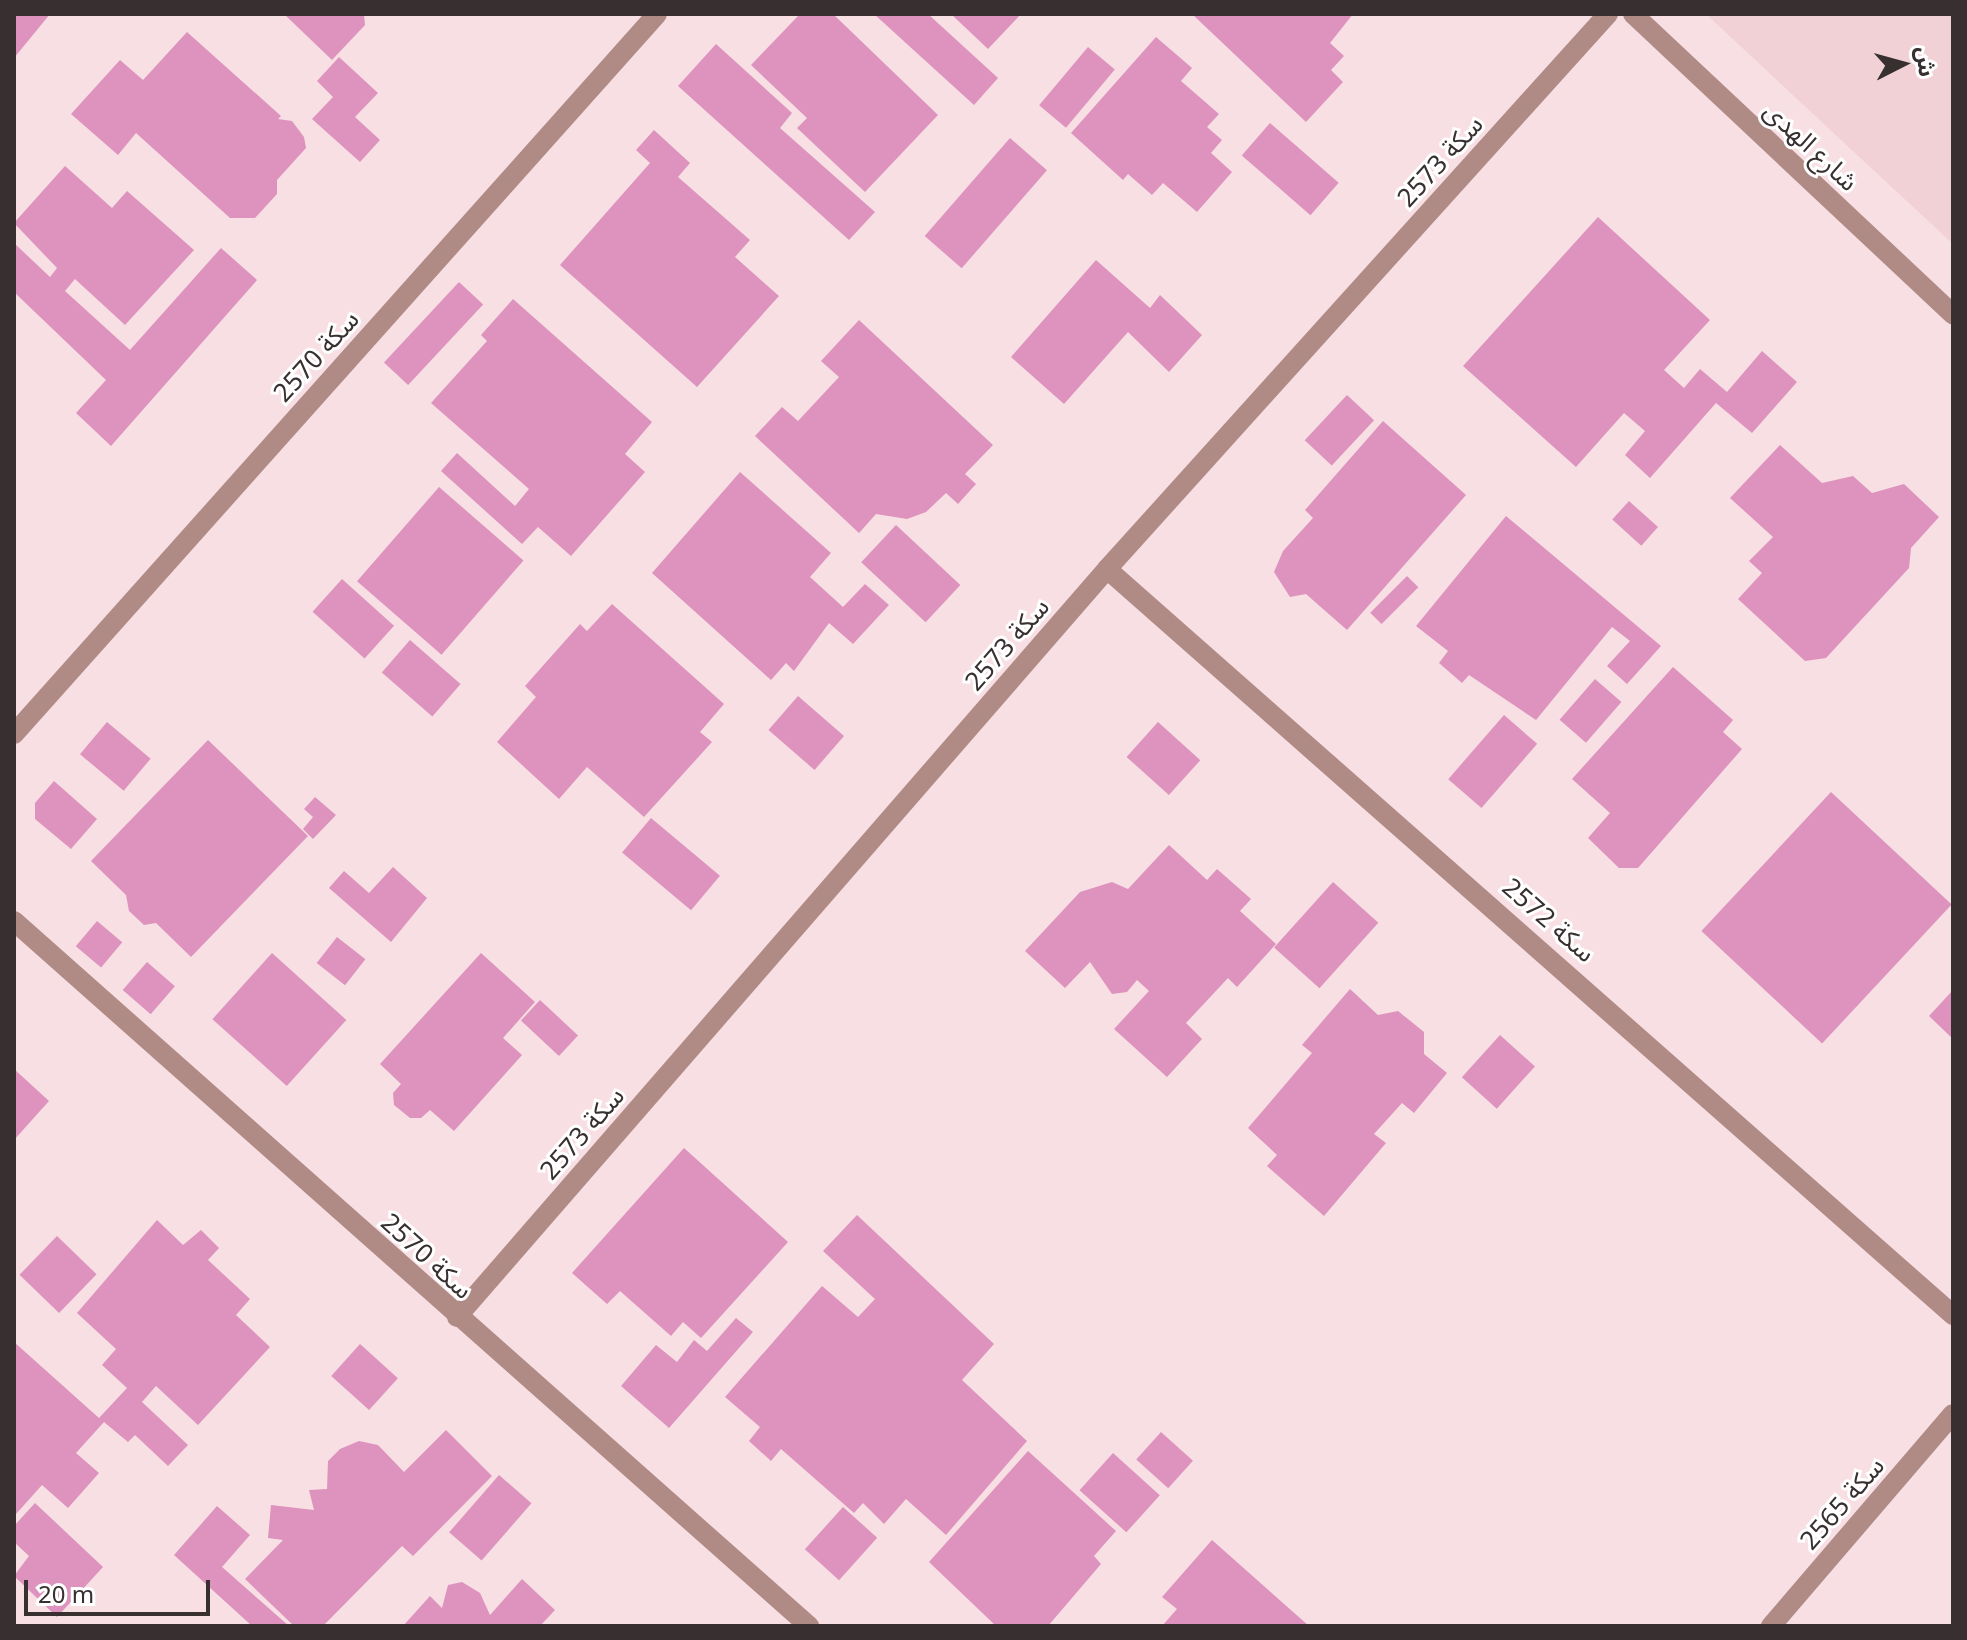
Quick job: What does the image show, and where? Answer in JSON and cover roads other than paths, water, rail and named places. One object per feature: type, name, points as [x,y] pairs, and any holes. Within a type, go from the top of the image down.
[{"type":"street","name":"سكة 2570","points":[[14,734],[657,14]]},
{"type":"street","name":"سكة 2573","points":[[457,1317],[1107,569],[1608,14]]},
{"type":"street","name":"شارع الهدى","points":[[1633,14],[1953,315]]},
{"type":"street","name":"سكة 2572","points":[[1107,569],[1953,1315]]},
{"type":"street","name":"سكة 2570","points":[[14,921],[809,1626]]},
{"type":"street","name":"سكة 2565","points":[[1771,1626],[1953,1414]]}]
